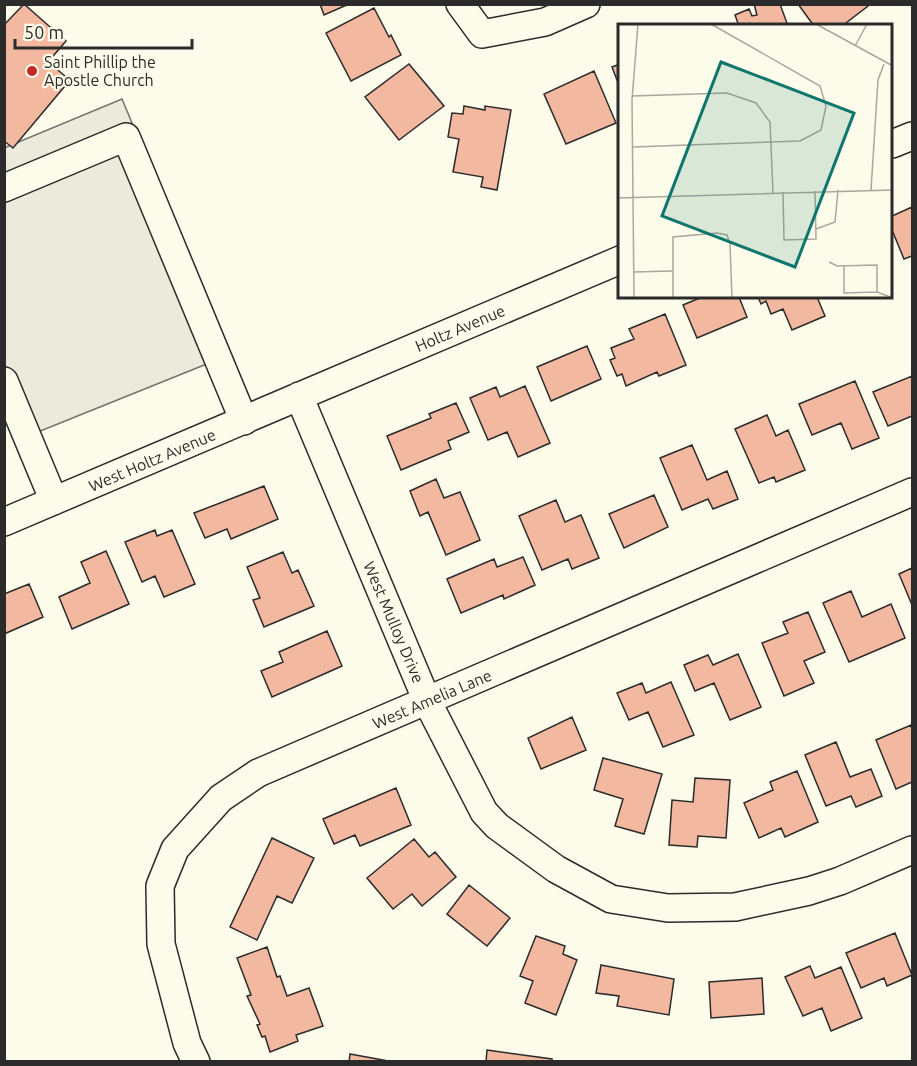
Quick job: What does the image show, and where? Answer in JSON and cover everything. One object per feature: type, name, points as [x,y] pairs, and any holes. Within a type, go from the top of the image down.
[{"type":"street","points":[[460,4],[482,34],[545,22],[586,4]]},
{"type":"street","points":[[893,143],[912,136]]},
{"type":"street","points":[[4,188],[126,137],[244,421]]},
{"type":"street","name":"Holtz Avenue","points":[[300,396],[618,261]]},
{"type":"street","points":[[4,381],[54,501]]},
{"type":"street","name":"West Holtz Avenue","points":[[4,522],[300,396]]},
{"type":"street","name":"West Mulloy Drive","points":[[300,396],[427,701],[484,812],[497,826],[556,869],[610,899],[668,908],[735,908],[809,891],[912,850]]},
{"type":"street","name":"West Amelia Lane","points":[[196,1062],[187,1043],[161,944],[160,886],[175,849],[221,798],[258,773],[912,492]]},
{"type":"shaded area","points":[[122,99],[229,355],[18,440],[4,409],[4,148]]},
{"type":"building","name":"Saint Phillip the Apostle Church","points":[[24,4],[66,41],[48,62],[70,80],[13,148],[4,141],[4,25]]},
{"type":"building","points":[[320,4],[349,4],[324,15]]},
{"type":"building","points":[[754,4],[780,4],[787,24],[738,24],[735,15],[749,9],[752,16],[757,15]]},
{"type":"building","points":[[798,4],[867,4],[868,6],[845,24],[813,24]]},
{"type":"building","points":[[374,8],[401,55],[351,81],[326,33]]},
{"type":"building","points":[[409,64],[444,106],[399,140],[365,97]]},
{"type":"building","points":[[618,65],[618,83],[612,67]]},
{"type":"building","points":[[594,71],[616,123],[566,144],[544,94]]},
{"type":"building","points":[[464,106],[485,110],[485,106],[511,110],[497,190],[481,187],[483,177],[453,172],[459,139],[448,137],[452,113],[463,114]]},
{"type":"building","points":[[912,207],[912,256],[904,259],[893,232],[893,216]]},
{"type":"building","points":[[700,298],[739,298],[747,317],[697,338],[683,305]]},
{"type":"building","points":[[758,298],[817,298],[825,316],[792,330],[783,309],[771,314],[766,301],[761,304]]},
{"type":"building","points":[[665,314],[686,365],[659,376],[657,372],[626,386],[622,374],[617,376],[610,360],[615,358],[611,348],[634,339],[629,329]]},
{"type":"building","points":[[587,346],[601,379],[551,401],[537,367]]},
{"type":"building","points":[[912,376],[912,416],[888,426],[873,392]]},
{"type":"building","points":[[855,381],[879,438],[852,449],[841,423],[812,435],[799,404]]},
{"type":"building","points":[[525,386],[550,443],[518,457],[507,432],[488,440],[470,398],[496,387],[500,397]]},
{"type":"building","points":[[456,403],[469,432],[448,441],[451,449],[401,470],[387,436],[431,418],[429,414]]},
{"type":"building","points":[[767,415],[776,436],[788,430],[805,470],[776,482],[774,477],[759,483],[735,429]]},
{"type":"building","points":[[692,445],[707,480],[727,471],[738,499],[713,509],[708,499],[682,510],[660,458]]},
{"type":"building","points":[[436,479],[444,498],[460,492],[480,540],[446,555],[428,512],[420,516],[410,491]]},
{"type":"building","points":[[264,486],[278,519],[231,539],[227,529],[205,538],[194,513]]},
{"type":"building","points":[[654,495],[668,527],[624,548],[609,514]]},
{"type":"building","points":[[556,500],[565,522],[581,515],[599,558],[572,569],[568,559],[542,570],[519,516]]},
{"type":"building","points":[[155,530],[157,536],[172,530],[195,584],[164,597],[155,576],[142,582],[125,542]]},
{"type":"building","points":[[106,551],[129,604],[72,629],[59,597],[90,583],[81,562]]},
{"type":"building","points":[[283,552],[292,573],[298,570],[314,606],[264,627],[253,600],[260,598],[247,567]]},
{"type":"building","points":[[523,557],[535,585],[504,599],[503,595],[461,613],[447,579],[494,559],[497,567]]},
{"type":"building","points":[[912,568],[912,605],[899,574]]},
{"type":"building","points":[[29,584],[43,617],[4,634],[4,594]]},
{"type":"building","points":[[851,591],[862,617],[891,604],[905,638],[849,662],[823,603]]},
{"type":"building","points":[[808,612],[825,652],[804,661],[814,683],[784,696],[762,643],[788,633],[783,622]]},
{"type":"building","points":[[327,631],[342,666],[272,697],[261,671],[283,662],[279,652]]},
{"type":"building","points":[[738,654],[761,707],[730,720],[714,683],[695,691],[684,665],[708,655],[713,665]]},
{"type":"building","points":[[671,682],[694,735],[663,747],[648,712],[629,720],[617,693],[642,683],[646,693]]},
{"type":"building","points":[[572,717],[586,750],[541,769],[528,738]]},
{"type":"building","points":[[911,725],[912,782],[896,789],[876,740]]},
{"type":"building","points":[[836,742],[850,777],[871,769],[882,796],[856,807],[851,796],[826,806],[805,755]]},
{"type":"building","points":[[603,758],[662,774],[644,834],[615,826],[623,799],[594,790]]},
{"type":"building","points":[[797,771],[818,822],[785,837],[781,828],[759,838],[744,803],[773,790],[770,782]]},
{"type":"building","points":[[695,778],[730,780],[726,838],[698,836],[697,847],[669,845],[672,800],[693,802]]},
{"type":"building","points":[[396,788],[411,825],[360,846],[355,835],[334,844],[323,819]]},
{"type":"building","points":[[272,838],[314,858],[292,903],[277,896],[257,940],[230,927]]},
{"type":"building","points":[[414,839],[429,857],[435,852],[456,877],[422,906],[412,894],[393,909],[367,878]]},
{"type":"building","points":[[469,885],[510,918],[487,946],[447,914]]},
{"type":"building","points":[[895,933],[912,975],[887,986],[884,978],[861,988],[846,953]]},
{"type":"building","points":[[536,936],[565,946],[563,954],[577,960],[556,1015],[525,1003],[533,981],[520,976]]},
{"type":"building","points":[[267,947],[277,977],[280,976],[287,996],[309,988],[323,1026],[296,1035],[298,1041],[270,1052],[265,1036],[262,1037],[257,1025],[260,1024],[247,996],[251,995],[237,958]]},
{"type":"building","points":[[601,965],[674,979],[669,1015],[617,1006],[619,996],[596,993]]},
{"type":"building","points":[[810,966],[815,978],[841,967],[862,1018],[831,1031],[822,1008],[803,1016],[785,977]]},
{"type":"building","points":[[762,978],[764,1014],[711,1018],[709,982]]},
{"type":"building","points":[[487,1050],[552,1059],[552,1062],[486,1062]]},
{"type":"building","points":[[350,1054],[394,1062],[349,1062]]},
{"type":"place","name":"Saint Phillip the Apostle Church","points":[[32,71]]}]
